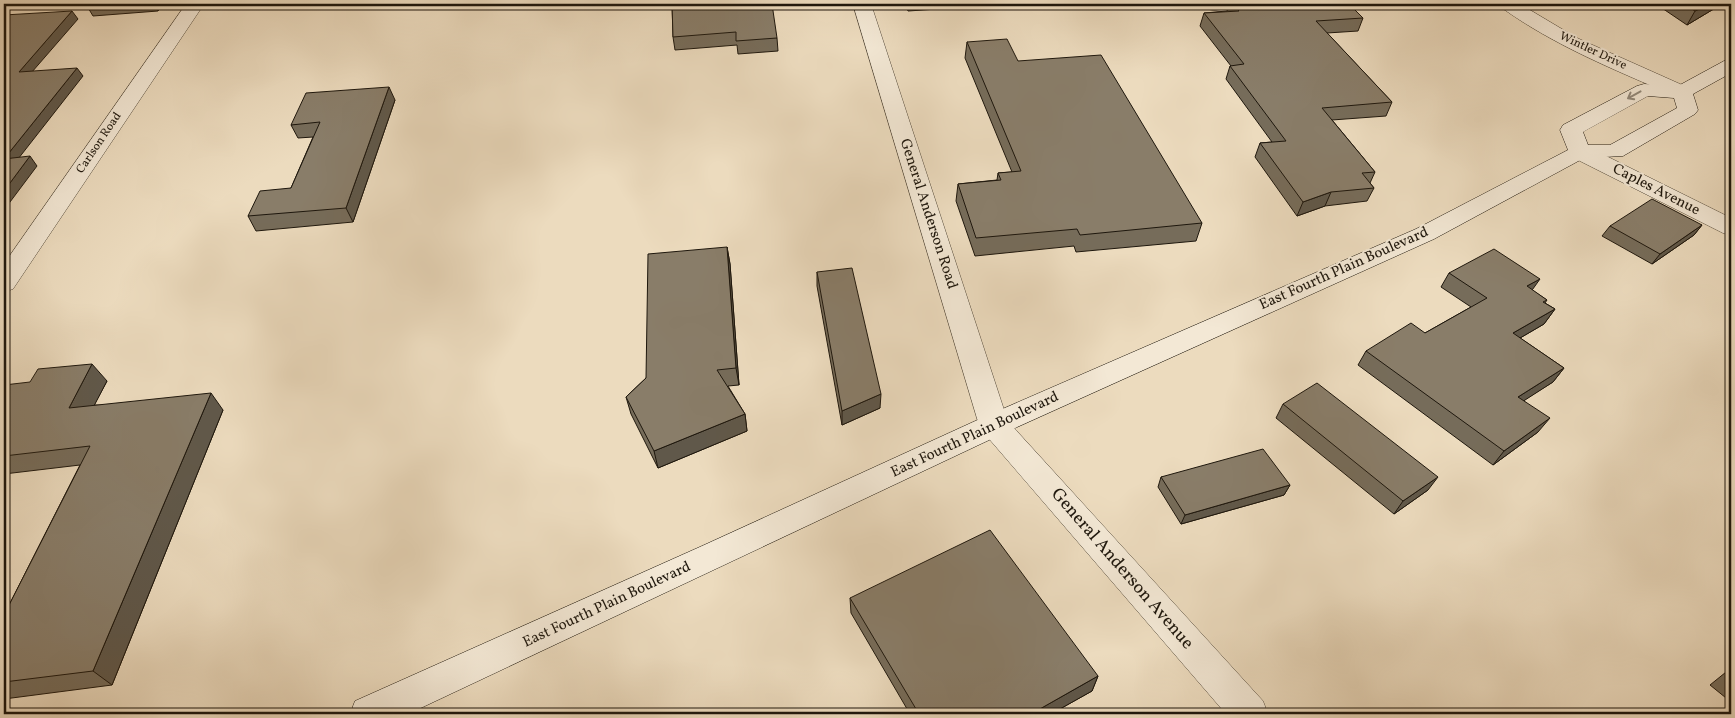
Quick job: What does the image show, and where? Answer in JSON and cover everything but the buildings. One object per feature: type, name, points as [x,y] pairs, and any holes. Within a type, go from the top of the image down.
[{"type":"street","name":"Carlson Road","points":[[4,283],[195,4]]},
{"type":"street","name":"General Anderson Road","points":[[862,4],[994,424]]},
{"type":"street","points":[[1208,4],[1224,6],[1263,4]]},
{"type":"street","name":"Wintler Drive","points":[[1508,4],[1568,41],[1682,92]]},
{"type":"street","points":[[1580,152],[1571,130],[1644,90],[1682,92],[1731,65]]},
{"type":"street","name":"East Fourth Plain Boulevard","points":[[368,714],[705,560],[994,424],[1425,234],[1580,152],[1615,151],[1688,110],[1682,92]]},
{"type":"street","name":"Caples Avenue","points":[[1580,152],[1731,228]]},
{"type":"street","name":"General Anderson Avenue","points":[[994,424],[1250,714]]}]
